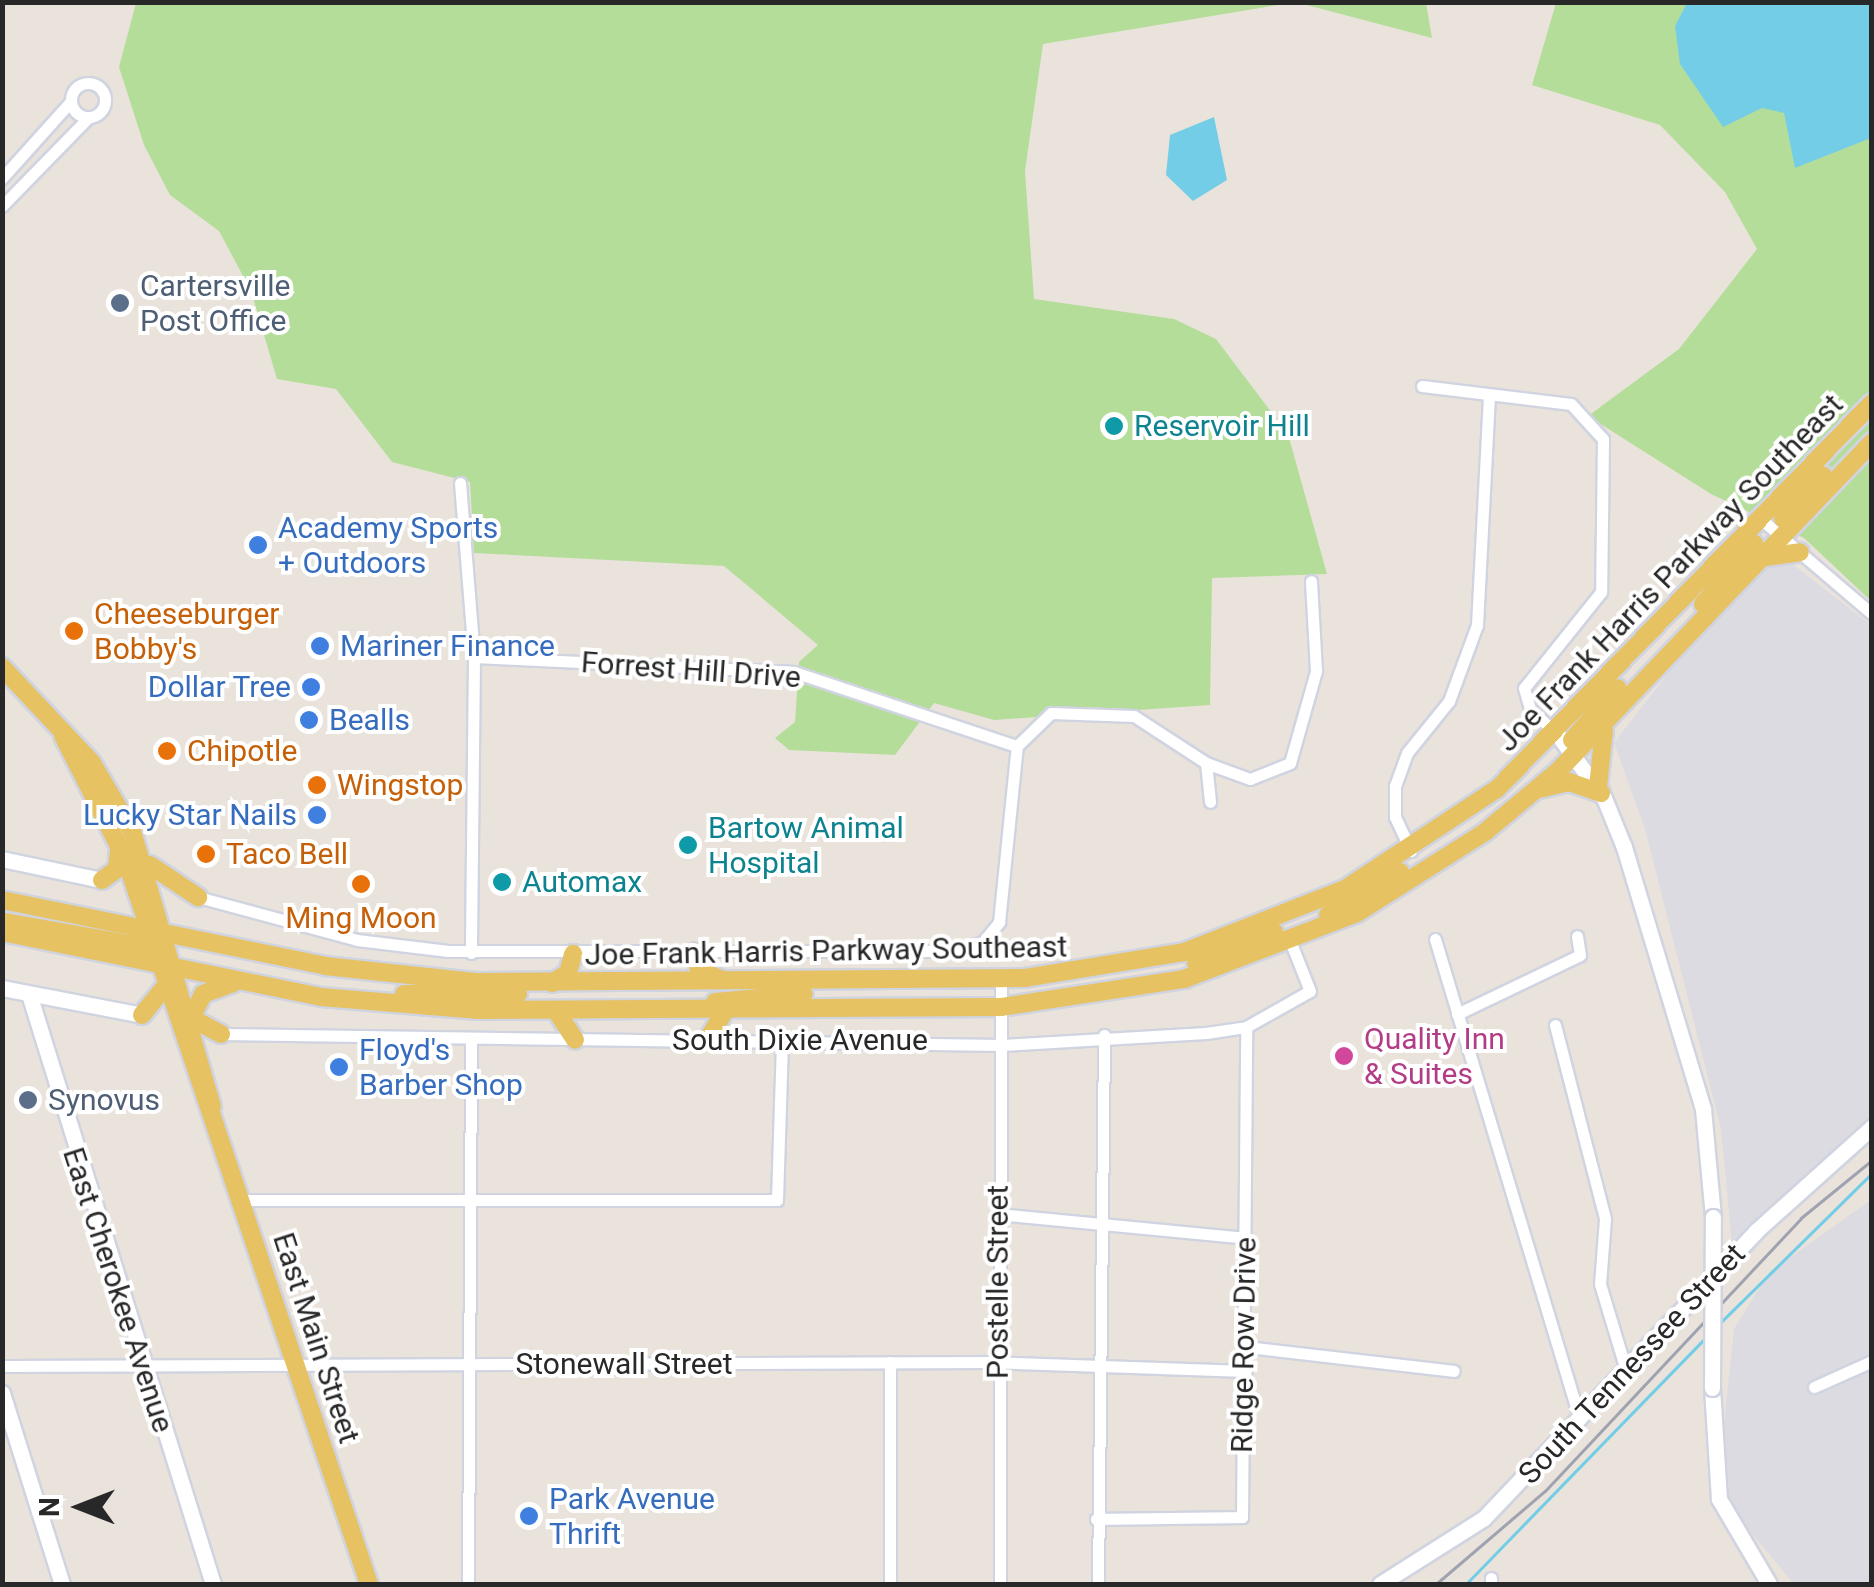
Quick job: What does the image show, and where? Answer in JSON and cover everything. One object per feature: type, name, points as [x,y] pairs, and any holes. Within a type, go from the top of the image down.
[{"type":"main road","name":"Joe Frank Harris Parkway Southeast","points":[[2,900],[96,920],[237,982],[386,1004],[556,1012],[725,1011],[1001,993],[1152,960],[1320,902],[1411,851],[1611,716],[1762,559],[1772,528],[1872,403]]},
{"type":"main road","points":[[1656,670],[1772,528],[1872,425]]},
{"type":"main road","name":"Joe Frank Harris Parkway Southeast","points":[[2,932],[349,970],[550,984],[737,983],[1108,995],[1282,946],[1419,877],[1534,791],[1566,745],[1668,619],[1872,442]]},
{"type":"main road","points":[[1762,559],[1800,552]]},
{"type":"main road","name":"East Main Street","points":[[2,667],[100,775],[146,861],[183,1023],[369,1584]]},
{"type":"main road","points":[[1534,791],[1569,782],[1600,790],[1596,751],[1611,716]]},
{"type":"main road","name":"East Main Street","points":[[63,736],[118,843],[132,886],[164,947],[163,989],[204,1057],[212,1108]]},
{"type":"main road","points":[[1282,946],[1468,826],[1566,745]]},
{"type":"main road","points":[[102,880],[117,869],[118,843]]},
{"type":"main road","points":[[146,861],[198,897]]},
{"type":"main road","points":[[96,920],[124,909],[132,886],[102,880]]},
{"type":"main road","points":[[164,947],[172,900],[198,897]]},
{"type":"main road","points":[[2,908],[41,908]]},
{"type":"main road","points":[[2,922],[164,947],[409,994],[572,984]]},
{"type":"main road","points":[[696,952],[703,973],[737,983]]},
{"type":"main road","points":[[550,984],[568,974],[572,954]]},
{"type":"main road","points":[[183,1023],[203,994],[237,982]]},
{"type":"main road","points":[[163,989],[142,1015],[221,1034],[204,1057]]},
{"type":"main road","points":[[676,1012],[787,994],[1001,993]]},
{"type":"main road","points":[[708,1039],[725,1011]]},
{"type":"main road","points":[[556,1012],[572,1022],[575,1040]]},
{"type":"street","points":[[2,178],[71,101],[78,85],[99,87],[104,105],[42,162],[2,206]]},
{"type":"street","points":[[71,101],[89,117]]},
{"type":"street","points":[[31,147],[42,162]]},
{"type":"street","points":[[1422,386],[1544,399],[1582,410],[1604,448],[1598,601],[1524,688],[1530,708],[1566,745],[1600,790],[1702,1109],[1713,1218],[1716,1486],[1752,1564],[1770,1584]]},
{"type":"street","points":[[1411,851],[1395,818],[1395,786],[1408,753],[1449,701],[1476,624],[1489,396]]},
{"type":"street","points":[[460,483],[474,657],[471,952]]},
{"type":"street","points":[[1772,528],[1872,614]]},
{"type":"street","points":[[198,897],[368,942],[471,952],[952,951],[983,942],[1001,915],[1017,746],[1051,713],[1134,716],[1206,763],[1266,779],[1295,754],[1316,671],[1312,581]]},
{"type":"street","name":"Forrest Hill Drive","points":[[474,657],[794,672],[1017,746]]},
{"type":"street","points":[[1206,763],[1210,802]]},
{"type":"street","points":[[2,859],[102,880]]},
{"type":"street","points":[[1457,1014],[1580,955],[1577,936]]},
{"type":"street","points":[[1435,940],[1580,1420]]},
{"type":"street","name":"South Dixie Avenue","points":[[221,1034],[471,1040],[782,1038],[1002,1045],[1104,1034],[1246,1027],[1310,991],[1282,946]]},
{"type":"street","points":[[2,988],[142,1015]]},
{"type":"street","name":"Postelle Street","points":[[1000,1584],[1001,993]]},
{"type":"street","name":"East Cherokee Avenue","points":[[29,994],[214,1584]]},
{"type":"street","points":[[1555,1026],[1605,1219],[1600,1284],[1626,1370]]},
{"type":"street","name":"Ridge Row Drive","points":[[1096,1519],[1242,1517],[1247,1346],[1246,1027]]},
{"type":"street","points":[[1098,1584],[1104,1034]]},
{"type":"street","points":[[242,1200],[471,1203],[780,1198],[782,1038]]},
{"type":"street","points":[[468,1584],[471,1040]]},
{"type":"street","name":"South Tennessee Street","points":[[1380,1584],[1484,1518],[1626,1370],[1872,1127]]},
{"type":"street","points":[[998,1214],[1246,1238]]},
{"type":"street","points":[[1247,1346],[1454,1371]]},
{"type":"street","points":[[890,1362],[890,1584]]},
{"type":"street","name":"Stonewall Street","points":[[2,1366],[998,1362],[1099,1371],[1246,1371]]},
{"type":"street","points":[[1814,1386],[1872,1362]]},
{"type":"street","points":[[2,1392],[62,1584]]},
{"type":"street","points":[[1752,1564],[1752,1584]]},
{"type":"shaded area","points":[[1786,559],[1871,625],[1871,1126],[1732,1244],[1721,1129],[1645,829],[1614,743],[1735,586]]},
{"type":"shaded area","points":[[1871,1200],[1871,1584],[1794,1584],[1717,1492],[1734,1329],[1769,1272]]},
{"type":"green space","points":[[136,3],[1290,3],[1043,44],[1025,171],[1034,299],[1174,319],[1216,339],[1288,434],[1327,574],[1212,578],[1210,705],[994,720],[934,703],[895,755],[789,750],[775,738],[795,722],[799,662],[818,645],[724,566],[474,553],[470,482],[392,462],[336,389],[277,379],[251,291],[219,231],[170,195],[144,145],[119,67]]},
{"type":"green space","points":[[1299,3],[1426,3],[1432,38]]},
{"type":"green space","points":[[1556,3],[1728,3],[1871,106],[1871,601],[1804,538],[1711,494],[1588,416],[1679,349],[1757,249],[1725,192],[1660,125],[1532,85]]},
{"type":"water","points":[[1687,3],[1871,3],[1871,138],[1795,168],[1784,113],[1762,108],[1723,127],[1680,64],[1675,26]]},
{"type":"water","points":[[1214,117],[1227,180],[1193,201],[1166,175],[1170,135]]},
{"type":"waterway","points":[[1718,1325],[1872,1173]]},
{"type":"waterway","points":[[1466,1584],[1705,1338]]},
{"type":"railway","points":[[1436,1584],[1545,1491],[1801,1218],[1872,1160]]},
{"type":"place","name":"Cartersville Post Office","points":[[120,303]]},
{"type":"place","name":"Reservoir Hill","points":[[1114,426]]},
{"type":"place","name":"Academy Sports + Outdoors","points":[[258,545]]},
{"type":"place","name":"Cheeseburger Bobby's","points":[[74,631]]},
{"type":"place","name":"Mariner Finance","points":[[320,646]]},
{"type":"place","name":"Dollar Tree","points":[[311,687]]},
{"type":"place","name":"Bealls","points":[[309,720]]},
{"type":"place","name":"Chipotle","points":[[167,751]]},
{"type":"place","name":"Wingstop","points":[[317,785]]},
{"type":"place","name":"Lucky Star Nails","points":[[317,815]]},
{"type":"place","name":"Bartow Animal Hospital","points":[[688,845]]},
{"type":"place","name":"Taco Bell","points":[[206,854]]},
{"type":"place","name":"Automax","points":[[502,882]]},
{"type":"place","name":"Ming Moon","points":[[361,884]]},
{"type":"place","name":"Quality Inn & Suites","points":[[1344,1056]]},
{"type":"place","name":"Floyd's Barber Shop","points":[[339,1067]]},
{"type":"place","name":"Synovus","points":[[28,1100]]},
{"type":"place","name":"Park Avenue Thrift","points":[[529,1516]]}]
